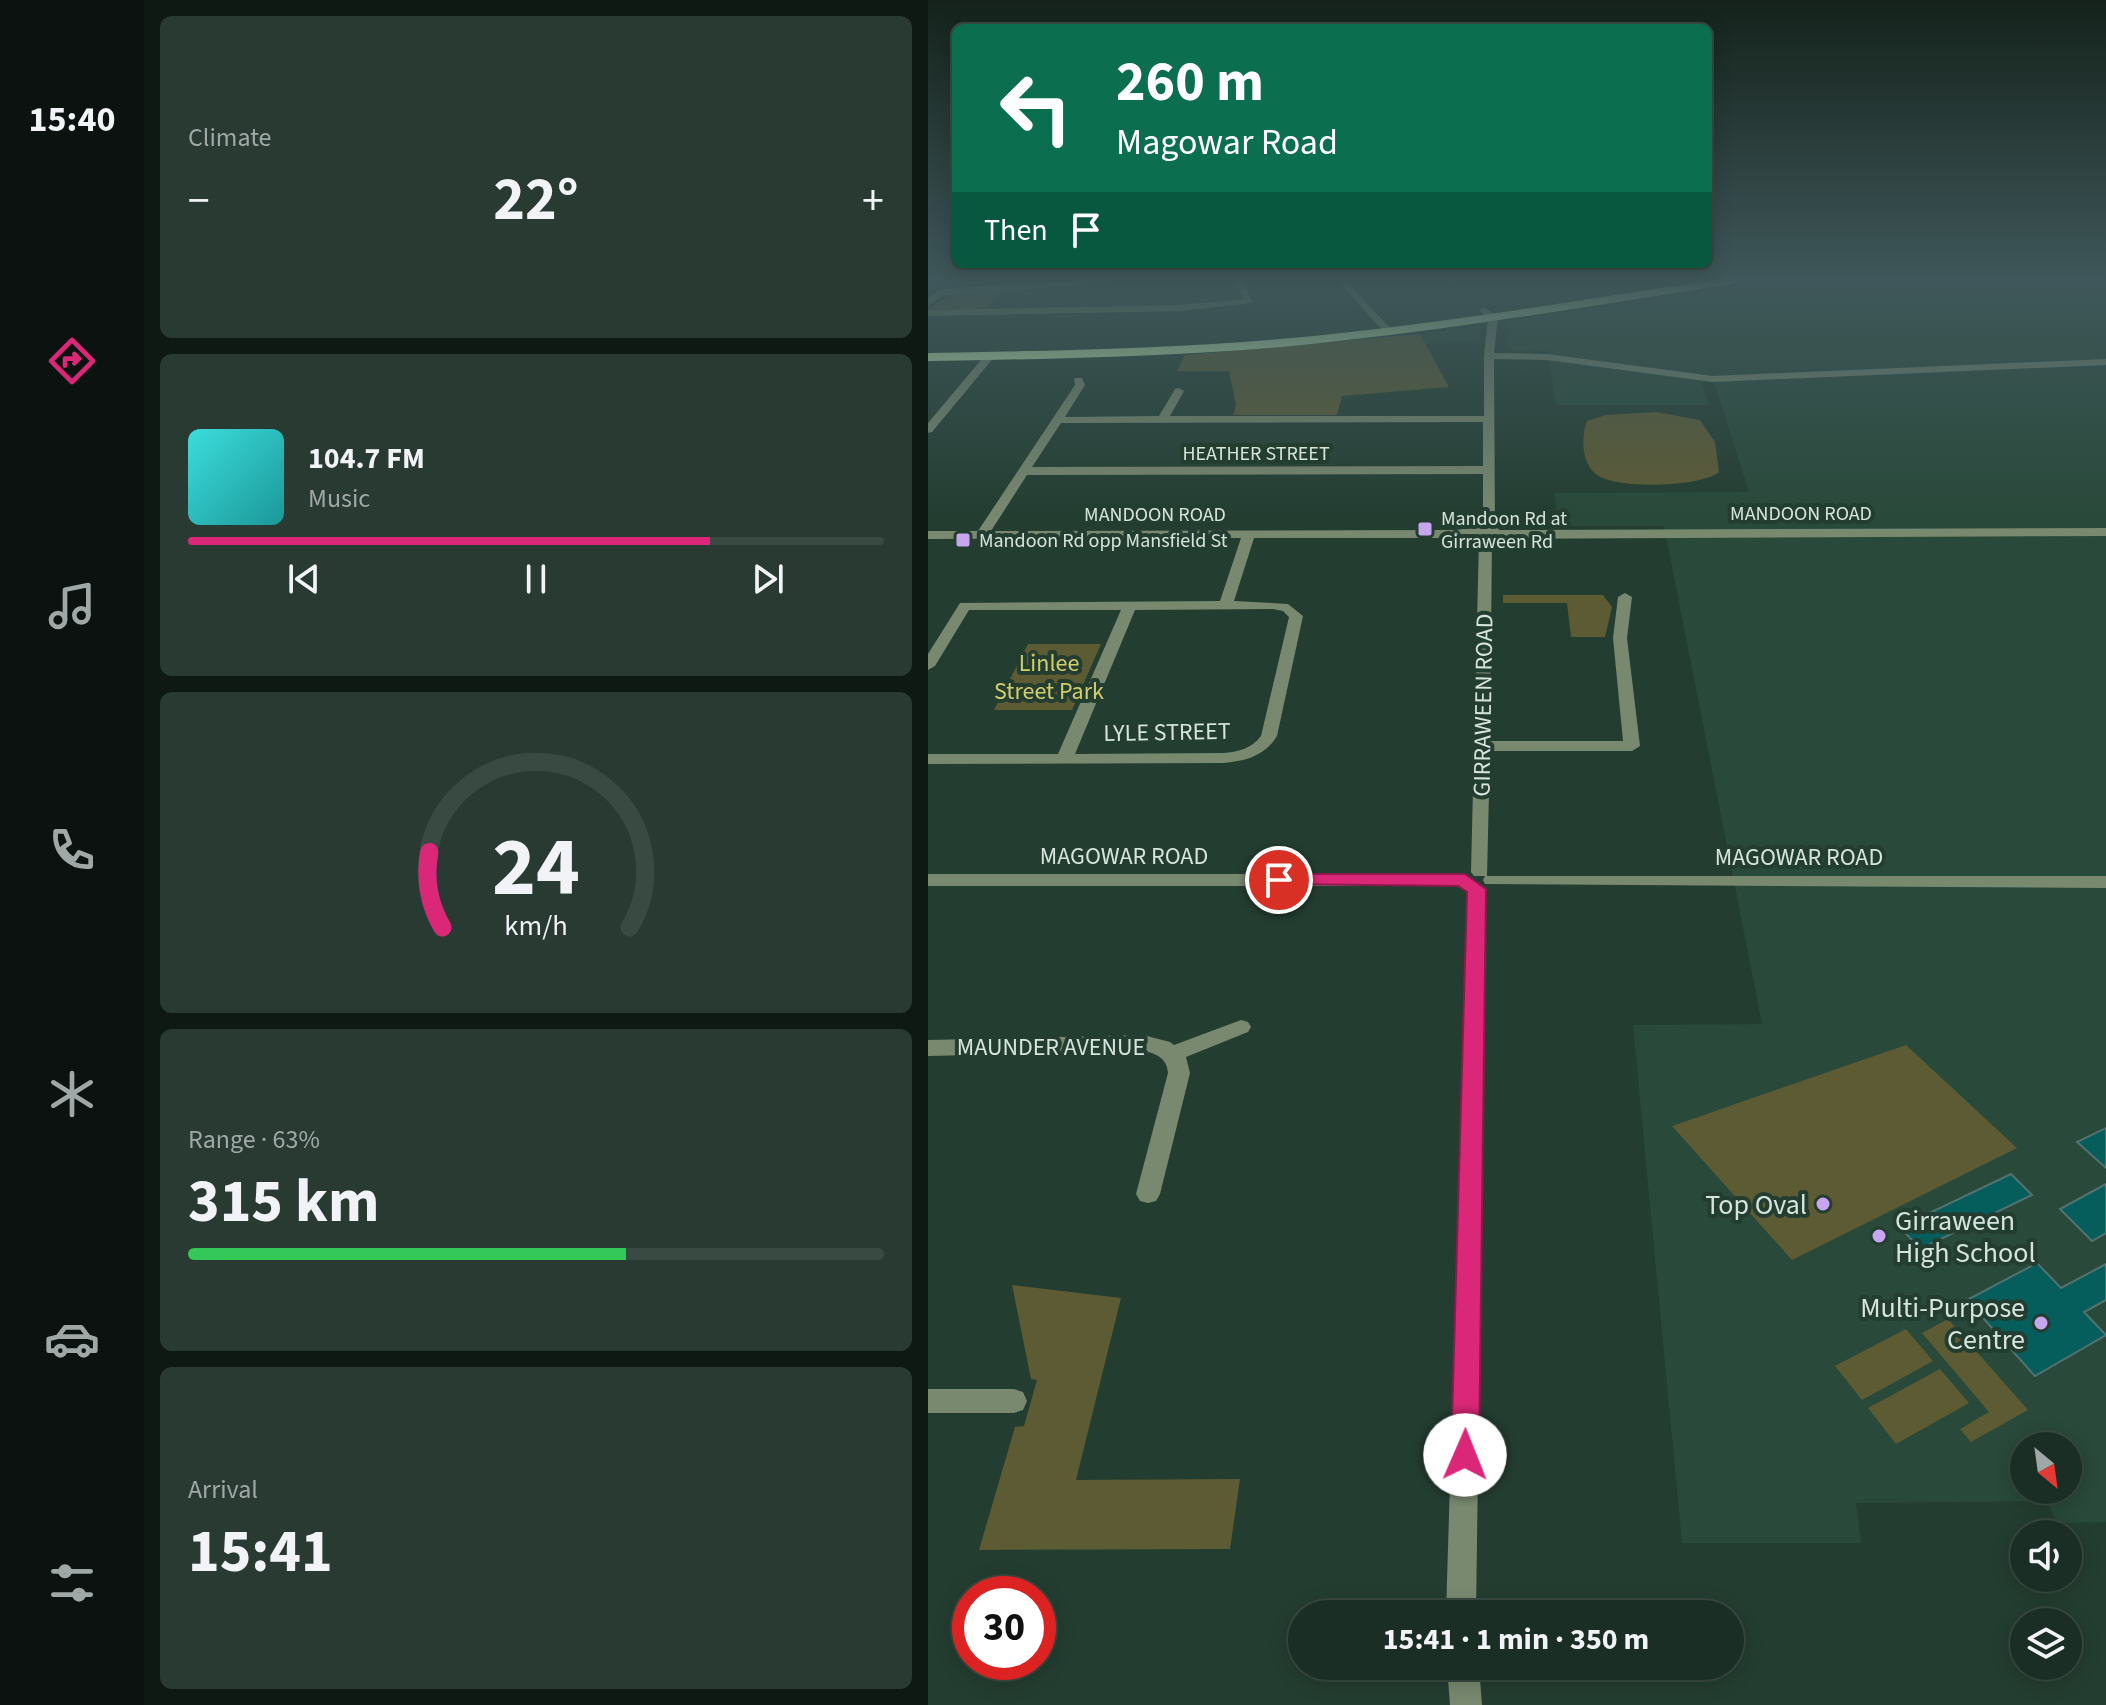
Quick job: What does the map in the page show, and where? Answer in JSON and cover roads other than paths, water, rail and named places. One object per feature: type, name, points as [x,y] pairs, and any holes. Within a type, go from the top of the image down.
[{"type":"street","points":[[928,430],[946,401],[987,360]]},
{"type":"street","name":"GIRRAWEEN ROAD","points":[[1461,1600],[1489,360]]},
{"type":"street","points":[[1566,360],[1713,379],[2106,362]]},
{"type":"street","points":[[982,535],[1080,385],[1078,380]]},
{"type":"street","points":[[1163,419],[1179,391]]},
{"type":"street","points":[[1058,420],[1489,419]]},
{"type":"street","name":"HEATHER STREET","points":[[1024,471],[1488,470]]},
{"type":"street","name":"MANDOON ROAD","points":[[928,535],[2106,532]]},
{"type":"street","points":[[1226,605],[1249,534]]},
{"type":"street","points":[[1482,746],[1632,746],[1620,638],[1625,597]]},
{"type":"street","points":[[928,666],[965,606],[1279,605],[1292,611],[1310,606]]},
{"type":"street","points":[[1065,757],[1130,606]]},
{"type":"street","name":"LYLE STREET","points":[[928,759],[1223,758],[1258,749],[1269,736],[1297,619],[1292,611]]},
{"type":"street","name":"MAGOWAR ROAD","points":[[928,880],[2106,882]]},
{"type":"street","name":"MAUNDER AVENUE","points":[[1173,1054],[1241,1027]]},
{"type":"street","name":"MAUNDER AVENUE","points":[[928,1048],[1143,1043],[1163,1047],[1178,1062],[1179,1073],[1148,1194]]},
{"type":"street","points":[[928,1401],[1014,1401]]},
{"type":"street","points":[[1464,1680],[1466,1705]]},
{"type":"place","name":"Mandoon Rd at Girraween Rd","points":[[1425,529]]},
{"type":"place","name":"Mandoon Rd opp Mansfield St","points":[[963,540]]},
{"type":"place","name":"Top Oval","points":[[1823,1204]]},
{"type":"place","name":"Girraween High School","points":[[1879,1236]]},
{"type":"place","name":"Multi-Purpose Centre","points":[[2041,1323]]},
{"type":"park label","name":"Linlee Street Park","points":[[1049,677]]}]
